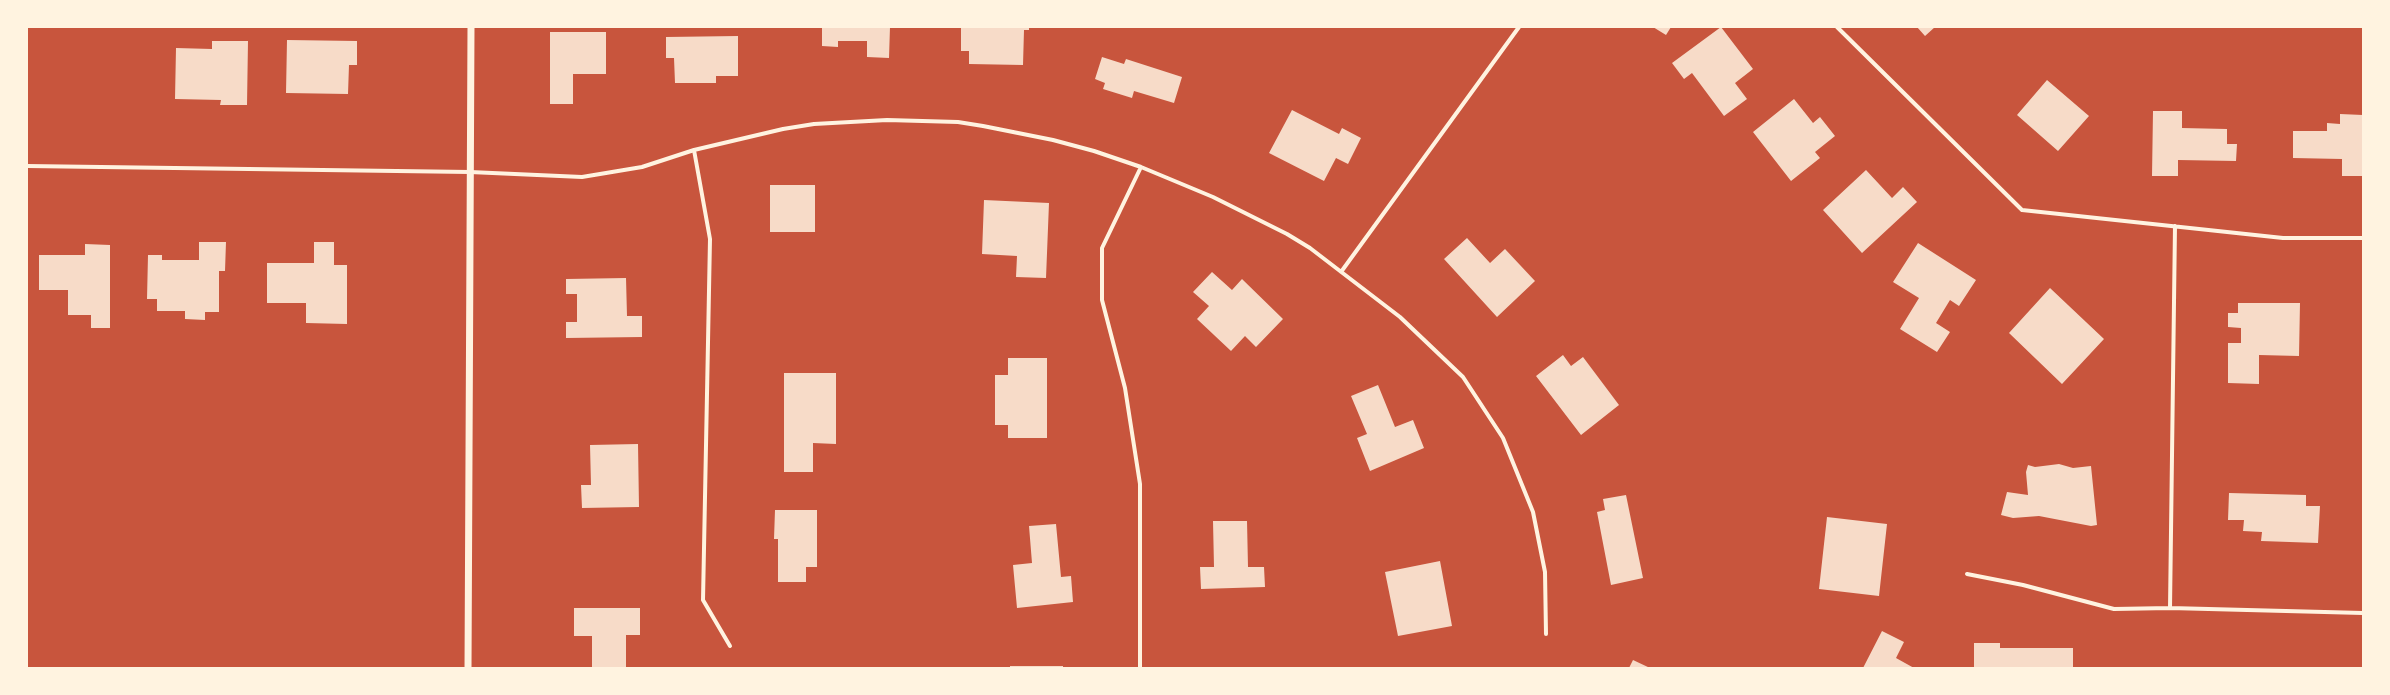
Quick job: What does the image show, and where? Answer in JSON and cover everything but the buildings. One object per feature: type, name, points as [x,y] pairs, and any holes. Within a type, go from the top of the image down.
[{"type":"street","points":[[468,668],[471,27]]},
{"type":"street","points":[[1341,272],[1519,27]]},
{"type":"street","points":[[1837,27],[2022,210],[2283,238],[2363,238]]},
{"type":"street","points":[[27,166],[68,168],[470,172],[582,177],[642,167],[694,150],[750,135],[814,124],[880,120],[927,120],[983,126],[1053,140],[1141,167],[1247,213],[1287,234],[1341,272],[1400,317],[1463,378],[1503,438],[1533,512],[1545,572],[1546,634]]},
{"type":"street","points":[[694,150],[710,239],[703,600],[730,646]]},
{"type":"street","points":[[1140,668],[1140,484],[1125,388],[1102,300],[1102,248],[1141,167]]},
{"type":"street","points":[[2170,608],[2175,226]]},
{"type":"street","points":[[1967,574],[2023,585],[2114,609],[2170,608],[2363,613]]}]
